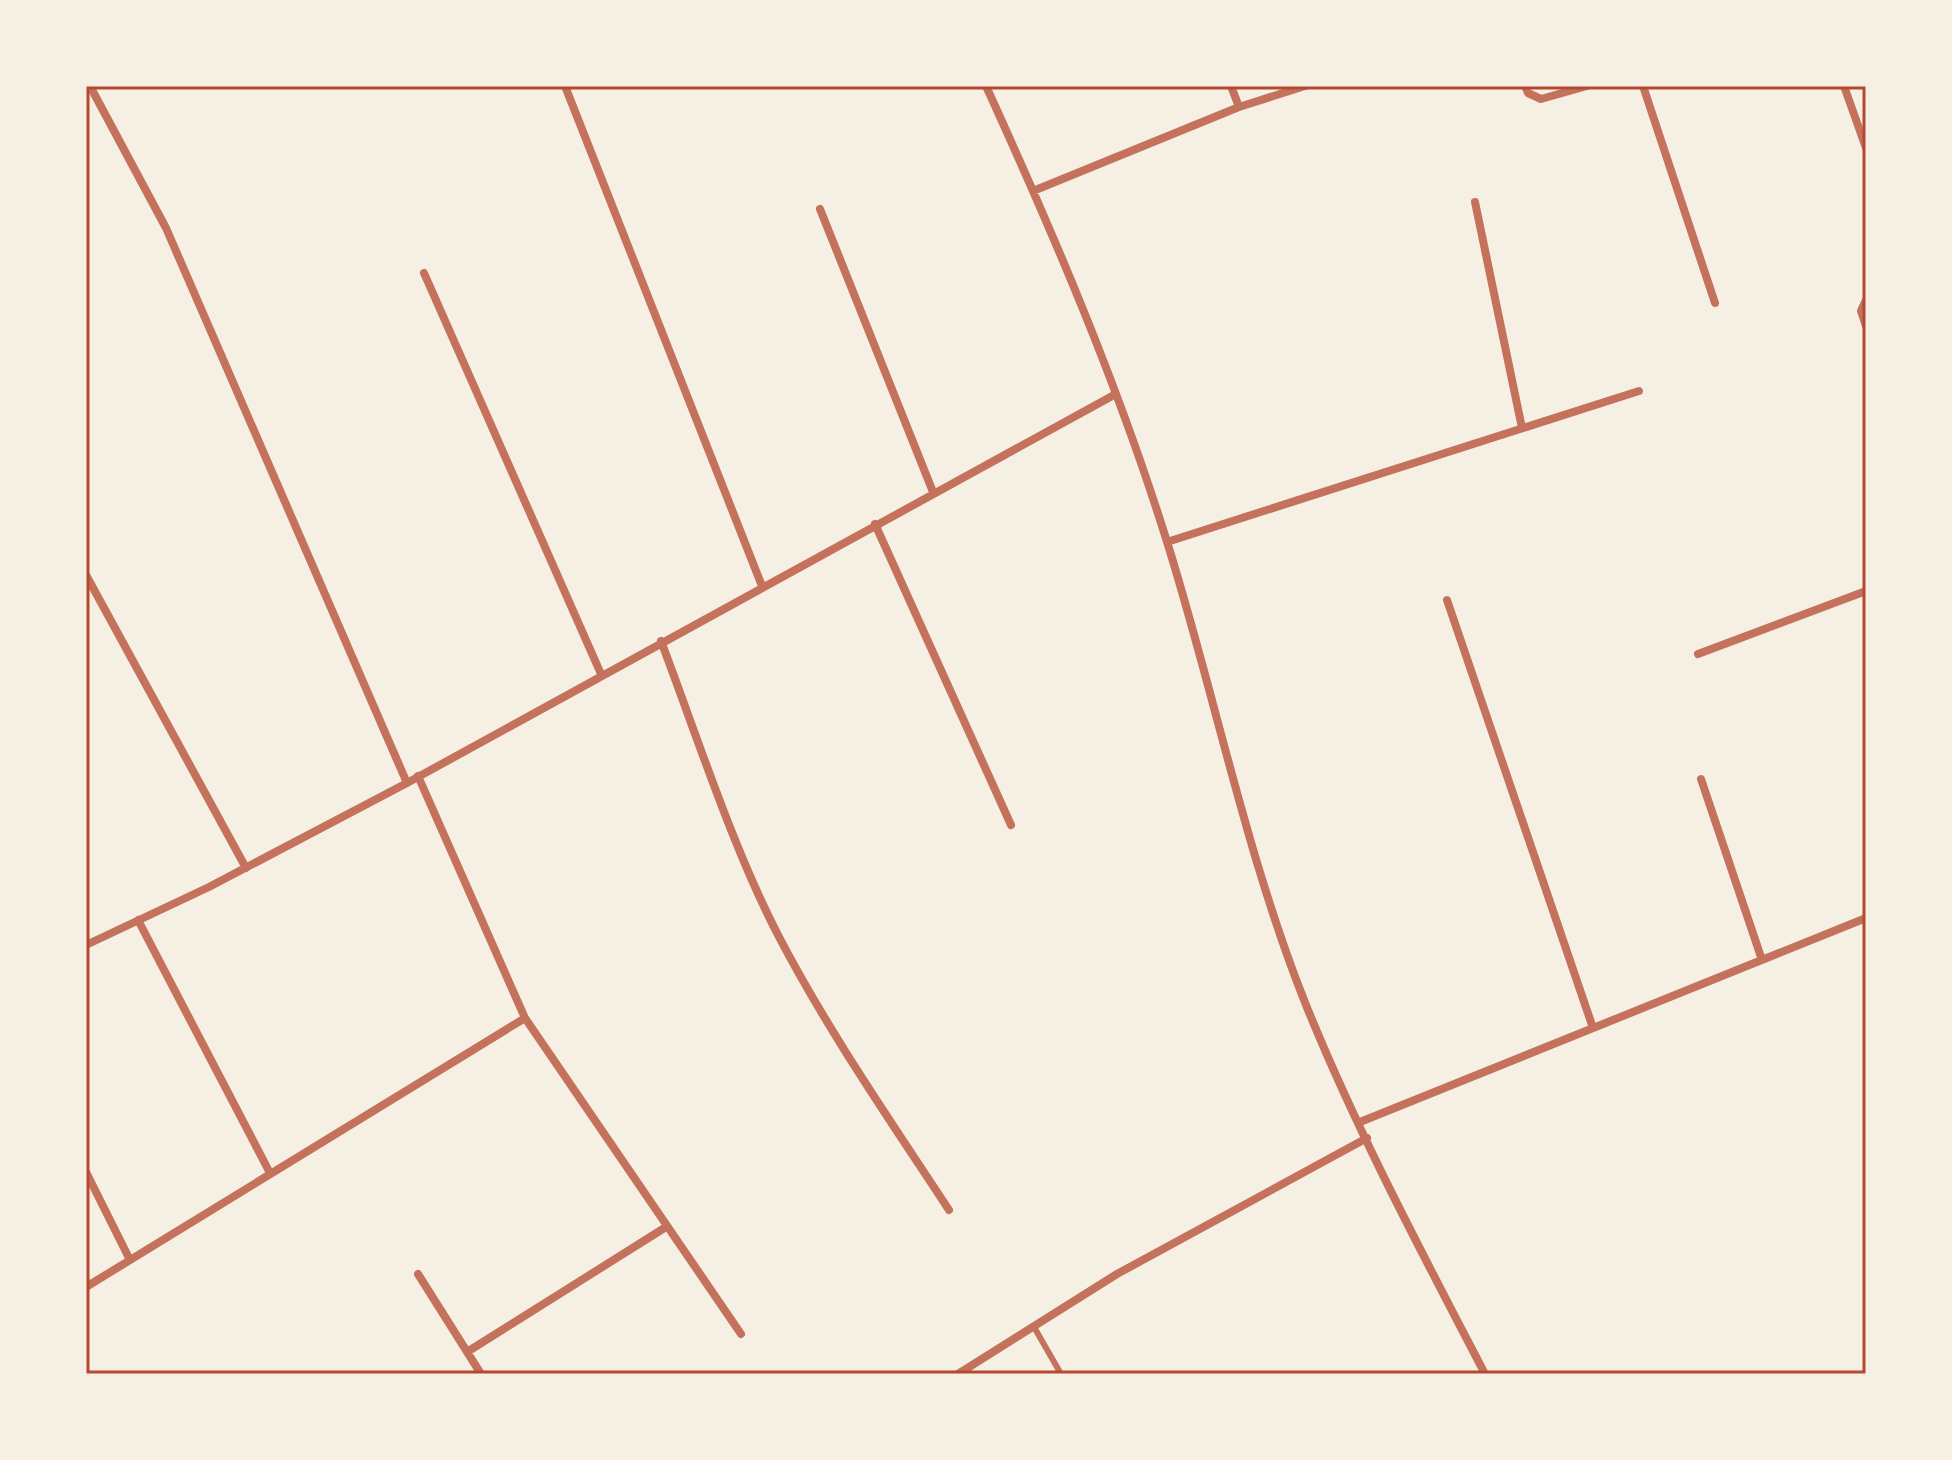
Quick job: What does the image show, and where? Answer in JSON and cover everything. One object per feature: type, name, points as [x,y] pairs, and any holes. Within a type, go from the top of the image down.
[{"type":"street","points":[[90,86],[166,228],[407,783]]},
{"type":"street","points":[[565,86],[762,586]]},
{"type":"street","points":[[986,86],[1064,258],[1167,542],[1267,889],[1306,1004],[1403,1217],[1485,1374]]},
{"type":"street","points":[[1231,86],[1239,107]]},
{"type":"street","points":[[1033,191],[1239,107],[1305,86]]},
{"type":"street","points":[[1525,86],[1528,93],[1541,99],[1587,86]]},
{"type":"street","points":[[1643,86],[1715,303]]},
{"type":"street","points":[[1844,86],[1866,148]]},
{"type":"street","points":[[1475,202],[1522,428]]},
{"type":"street","points":[[820,209],[933,492]]},
{"type":"street","points":[[424,273],[601,674]]},
{"type":"street","points":[[1866,300],[1861,311],[1866,326]]},
{"type":"street","points":[[1167,542],[1639,391]]},
{"type":"street","points":[[86,945],[246,868],[407,783],[1114,395]]},
{"type":"street","points":[[875,524],[1011,825]]},
{"type":"street","points":[[86,575],[246,868]]},
{"type":"street","points":[[1698,654],[1866,591]]},
{"type":"street","points":[[1447,600],[1593,1028]]},
{"type":"street","points":[[661,641],[723,806],[777,932],[826,1021],[949,1210]]},
{"type":"street","points":[[418,776],[525,1018],[741,1334]]},
{"type":"street","points":[[1701,779],[1762,960]]},
{"type":"street","points":[[1360,1122],[1866,918]]},
{"type":"street","points":[[138,920],[270,1173]]},
{"type":"street","points":[[86,1287],[525,1018]]},
{"type":"street","points":[[958,1374],[1117,1274],[1367,1138]]},
{"type":"street","points":[[86,1172],[130,1260]]},
{"type":"street","points":[[467,1352],[666,1227]]},
{"type":"street","points":[[418,1274],[481,1374]]},
{"type":"lane","points":[[1034,1327],[1061,1374]]}]
